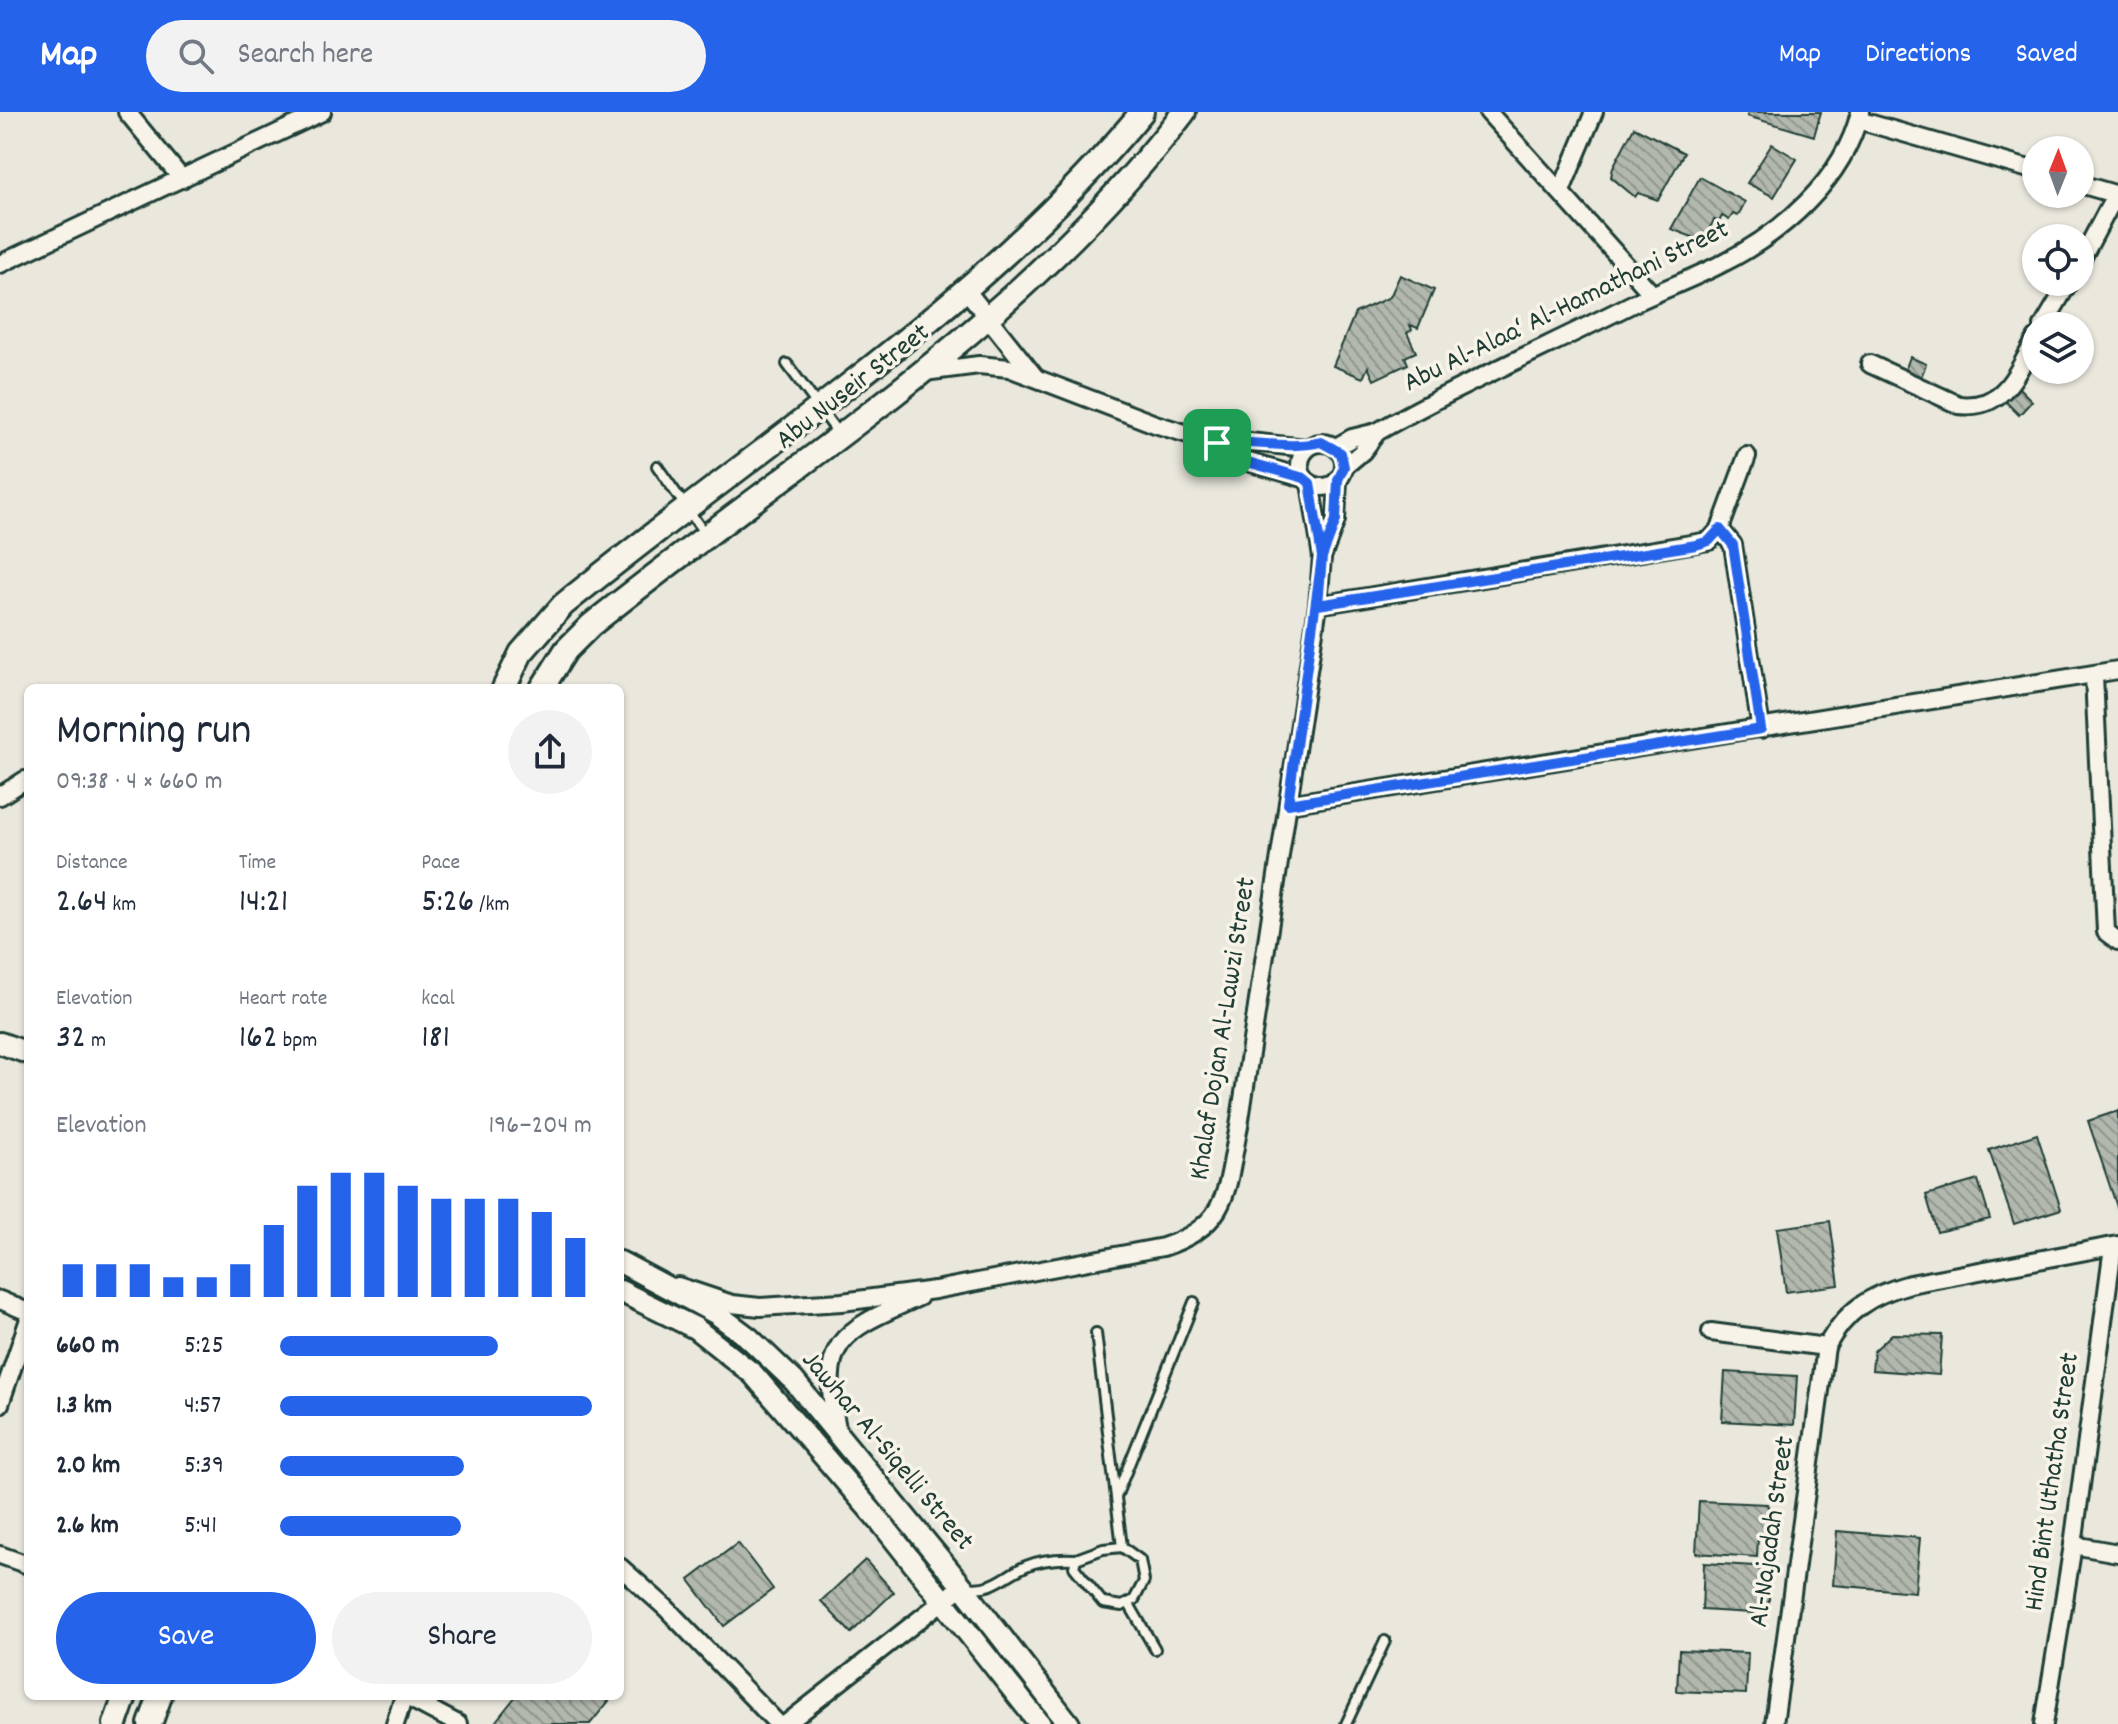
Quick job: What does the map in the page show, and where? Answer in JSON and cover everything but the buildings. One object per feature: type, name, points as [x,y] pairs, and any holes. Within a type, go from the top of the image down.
[{"type":"main road","name":"Abu Nuseir Street","points":[[506,684],[521,653],[551,616],[686,507],[967,291],[1106,156],[1142,112]]},
{"type":"main road","name":"Abu Nuseir Street","points":[[545,684],[578,637],[841,437],[991,317],[1111,199],[1184,112]]},
{"type":"main road","points":[[115,1724],[124,1700]]},
{"type":"main road","points":[[150,1724],[159,1700]]},
{"type":"street","points":[[127,112],[182,179]]},
{"type":"street","points":[[0,264],[322,112]]},
{"type":"street","points":[[1488,112],[1652,294]]},
{"type":"street","points":[[1561,191],[1594,112]]},
{"type":"street","points":[[1859,116],[2022,167]]},
{"type":"street","name":"Abu Al-Alaa‘ Al-Hamathani Street","points":[[1336,447],[1352,438],[1377,432],[1652,294],[1723,263],[1801,207],[1836,168],[1859,116]]},
{"type":"street","points":[[2094,188],[2117,194],[2094,236]]},
{"type":"street","points":[[967,291],[991,317],[1010,349],[1036,378]]},
{"type":"street","points":[[1870,364],[1959,405],[1974,407],[1997,399],[2022,361]]},
{"type":"street","points":[[924,372],[989,365],[1036,378],[1155,424],[1217,443],[1237,459],[1325,487],[1341,473],[1336,447],[1321,442],[1307,448],[1240,441],[1217,443]]},
{"type":"street","name":"Abu Al-Alaa‘ Al-Hamathani Street","points":[[1341,473],[1377,432]]},
{"type":"street","points":[[1307,448],[1300,462],[1307,480]]},
{"type":"street","points":[[1318,605],[1709,541],[1720,529],[1747,456]]},
{"type":"street","name":"Khalaf Dojan Al-Lawzi Street","points":[[1322,557],[1336,520],[1341,473]]},
{"type":"street","name":"Khalaf Dojan Al-Lawzi Street","points":[[657,1279],[732,1304],[760,1307],[842,1302],[935,1290],[1163,1247],[1188,1239],[1206,1227],[1218,1212],[1239,1126],[1318,605],[1322,557],[1307,480]]},
{"type":"street","points":[[1720,529],[1733,545],[1761,729]]},
{"type":"street","points":[[1288,804],[2118,670]]},
{"type":"street","points":[[2094,676],[2106,932],[2118,941]]},
{"type":"street","points":[[0,796],[24,781]]},
{"type":"street","points":[[0,1043],[24,1052]]},
{"type":"street","points":[[0,1054],[24,1063]]},
{"type":"street","points":[[1711,1332],[1826,1347],[1853,1308],[1877,1293],[1910,1284],[2115,1246]]},
{"type":"street","name":"Hind Bint Uthatha Street","points":[[2044,1724],[2115,1246]]},
{"type":"street","name":"Jawhar Al-Siqelli Street","points":[[624,1264],[717,1314],[749,1338],[794,1381],[962,1586],[1069,1724]]},
{"type":"street","name":"Khalaf Dojan Al-Lawzi Street","points":[[838,1433],[828,1390],[830,1363],[839,1345],[862,1322],[935,1290]]},
{"type":"street","name":"Jawhar Al-Siqelli Street","points":[[624,1293],[695,1328],[753,1374],[943,1600],[1040,1724]]},
{"type":"street","points":[[0,1300],[24,1310]]},
{"type":"street","points":[[0,1404],[24,1334]]},
{"type":"street","name":"Al-Najadah Street","points":[[1774,1724],[1826,1347]]},
{"type":"street","points":[[2073,1545],[2118,1553]]},
{"type":"street","points":[[0,1555],[24,1564]]},
{"type":"street","points":[[624,1571],[666,1608],[778,1724]]},
{"type":"street","points":[[786,1724],[962,1586]]},
{"type":"street","points":[[395,1724],[403,1700]]},
{"type":"street","points":[[412,1700],[458,1724]]},
{"type":"lane","points":[[787,364],[841,437]]},
{"type":"lane","points":[[657,466],[708,538]]},
{"type":"lane","points":[[1116,1498],[1194,1302]]},
{"type":"lane","points":[[1096,1333],[1122,1547]]},
{"type":"lane","points":[[962,1586],[989,1588],[1035,1562],[1076,1559],[1103,1549],[1122,1547],[1140,1560],[1144,1574],[1139,1595],[1129,1604],[1115,1606],[1103,1603],[1075,1571],[1076,1559]]},
{"type":"lane","points":[[1129,1604],[1155,1649]]},
{"type":"lane","points":[[1346,1724],[1385,1641]]},
{"type":"route","points":[[1217,443],[1237,459],[1304,478],[1310,483],[1311,505],[1322,557],[1318,605],[1288,804],[1761,729],[1733,545],[1720,529],[1709,541],[1696,545],[1318,605],[1322,557],[1336,520],[1338,480],[1344,467],[1341,453],[1329,443],[1321,442],[1307,448],[1240,441],[1217,443]]}]
